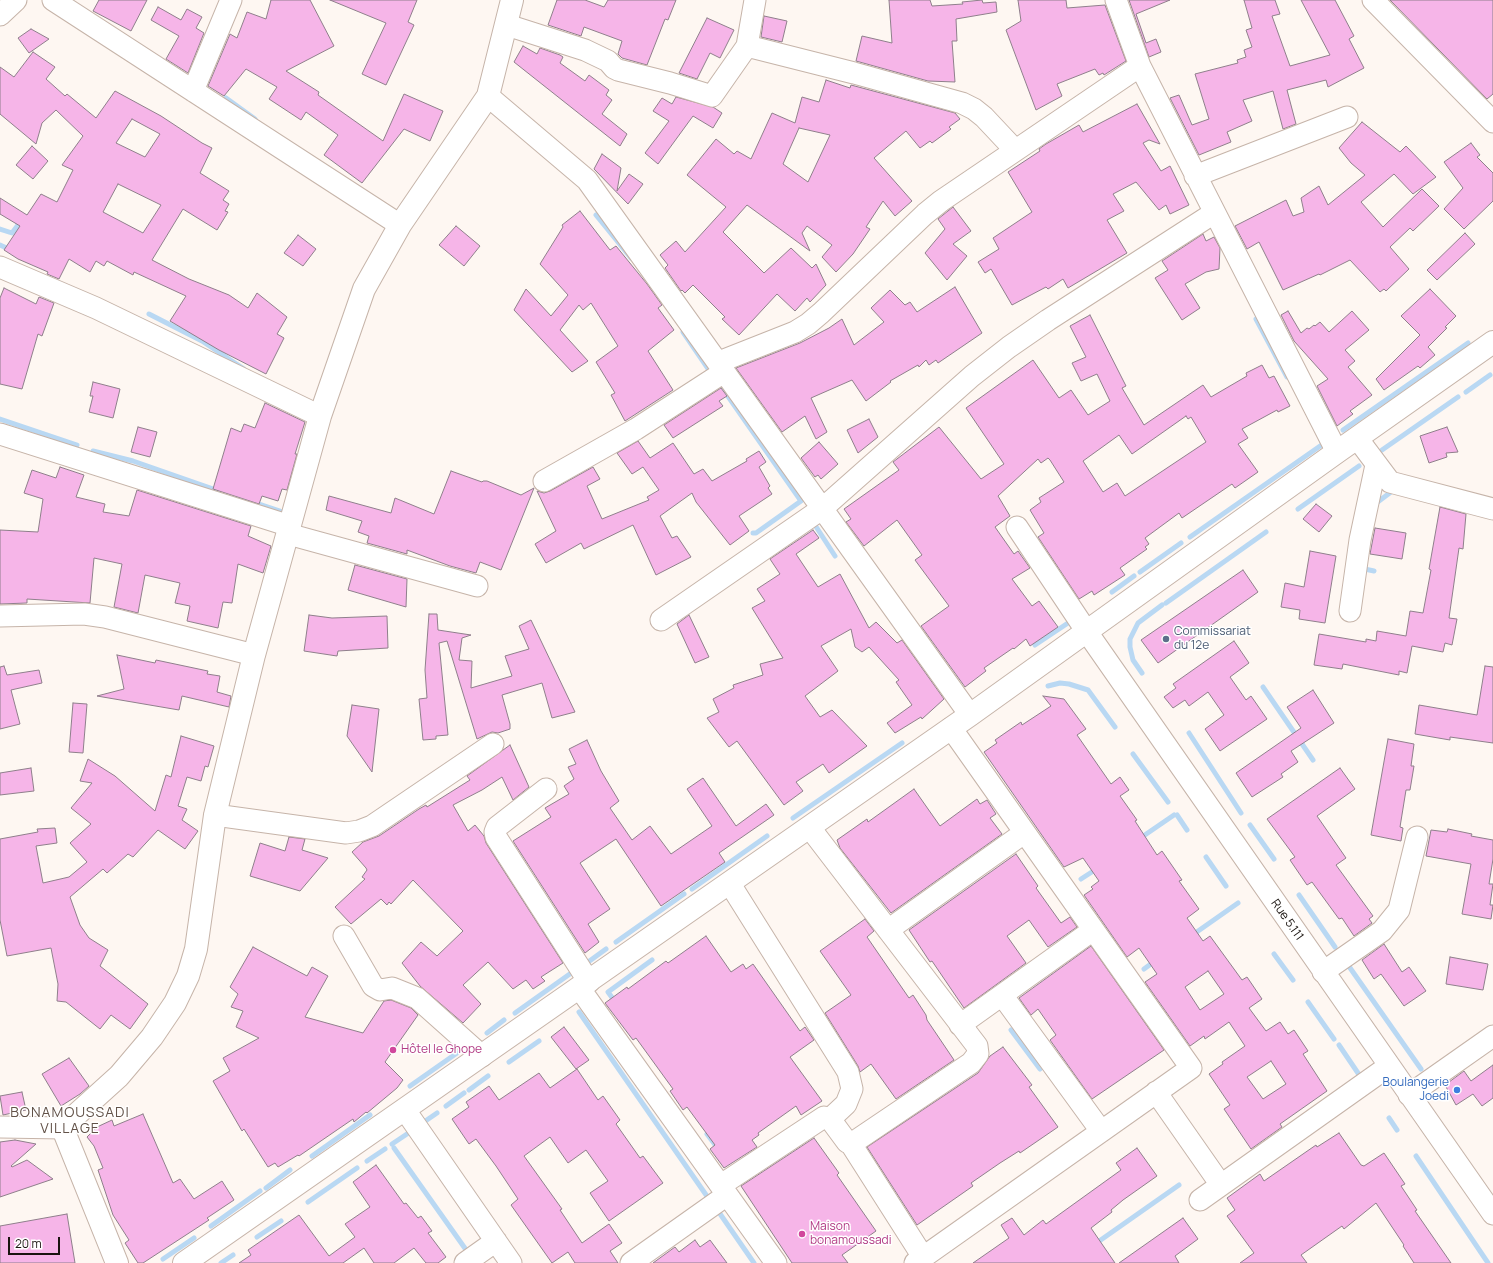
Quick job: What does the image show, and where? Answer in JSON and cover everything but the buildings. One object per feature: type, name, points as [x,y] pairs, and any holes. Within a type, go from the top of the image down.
[{"type":"street","points":[[0,15],[16,0]]},
{"type":"street","points":[[53,0],[400,224]]},
{"type":"street","points":[[193,90],[231,0]]},
{"type":"street","points":[[117,1263],[65,1134],[64,1128],[67,1123],[119,1076],[152,1037],[178,996],[188,976],[196,949],[215,815],[254,655],[320,416],[364,289],[400,224],[488,96],[507,25],[512,0]]},
{"type":"street","points":[[507,25],[585,50],[608,61],[618,70],[670,83],[710,96],[714,94],[747,46],[756,0]]},
{"type":"street","points":[[1116,0],[1140,66],[1337,452]]},
{"type":"street","points":[[1373,0],[1491,115]]},
{"type":"street","points":[[747,46],[854,73],[962,103],[974,109],[984,117],[1015,150]]},
{"type":"street","points":[[544,481],[636,429],[721,367],[795,332],[808,324],[822,313],[925,214],[1015,150],[1140,66]]},
{"type":"street","points":[[488,96],[586,180],[823,508],[970,715]]},
{"type":"street","points":[[1195,176],[1347,117]]},
{"type":"street","points":[[661,620],[823,508],[972,376],[1009,347],[1048,320],[1214,213]]},
{"type":"street","points":[[0,267],[96,308],[320,416]]},
{"type":"street","points":[[184,1263],[810,828],[1493,342]]},
{"type":"street","points":[[0,434],[289,530],[477,586]]},
{"type":"street","points":[[1357,438],[1390,482],[1493,509]]},
{"type":"street","points":[[1350,610],[1360,540],[1376,465]]},
{"type":"street","name":"Rue 5.111","points":[[1018,527],[1087,632],[1491,1213]]},
{"type":"street","points":[[0,616],[91,615],[254,655]]},
{"type":"street","points":[[630,1263],[724,1190],[819,1119],[824,1117],[830,1119],[847,1142],[851,1144],[919,1260],[1191,1068],[952,728]]},
{"type":"street","points":[[215,815],[346,833],[359,831],[372,826],[493,744]]},
{"type":"street","points":[[546,789],[497,827],[495,832],[496,837],[585,985],[724,1190],[776,1263]]},
{"type":"street","points":[[810,828],[977,1046],[978,1054],[972,1062],[851,1144]]},
{"type":"street","points":[[888,930],[1024,832]]},
{"type":"street","points":[[1323,972],[1382,931],[1399,910],[1417,837]]},
{"type":"street","points":[[730,884],[848,1072],[852,1089],[846,1104],[830,1119]]},
{"type":"street","points":[[960,1025],[1093,930]]},
{"type":"street","points":[[344,936],[373,986],[380,990],[392,988],[417,998],[482,1056]]},
{"type":"street","points":[[1002,995],[1101,1131]]},
{"type":"street","points":[[1409,1095],[1493,1036]]},
{"type":"street","points":[[1200,1200],[1389,1066]]},
{"type":"street","points":[[1156,1092],[1221,1185]]},
{"type":"street","points":[[405,1110],[511,1263]]},
{"type":"street","points":[[0,1126],[64,1128]]},
{"type":"street","points":[[466,1263],[496,1241]]},
{"type":"waterway","points":[[226,98],[255,119]]},
{"type":"waterway","points":[[596,215],[631,258]]},
{"type":"waterway","points":[[0,229],[12,233],[21,221]]},
{"type":"waterway","points":[[0,245],[11,250]]},
{"type":"waterway","points":[[149,314],[202,341],[244,369]]},
{"type":"waterway","points":[[1256,319],[1287,377]]},
{"type":"waterway","points":[[683,332],[711,373]]},
{"type":"waterway","points":[[1343,430],[1468,343]]},
{"type":"waterway","points":[[1466,392],[1490,375]]},
{"type":"waterway","points":[[718,382],[801,501],[756,533],[753,533]]},
{"type":"waterway","points":[[1382,450],[1458,397]]},
{"type":"waterway","points":[[0,419],[77,445]]},
{"type":"waterway","points":[[1190,537],[1323,444],[1321,440]]},
{"type":"waterway","points":[[93,451],[133,461],[219,491]]},
{"type":"waterway","points":[[1298,509],[1359,466]]},
{"type":"waterway","points":[[1375,504],[1395,489]]},
{"type":"waterway","points":[[238,497],[280,511]]},
{"type":"waterway","points":[[813,522],[835,556]]},
{"type":"waterway","points":[[1166,603],[1266,532]]},
{"type":"waterway","points":[[1140,572],[1181,543]]},
{"type":"waterway","points":[[1360,568],[1374,571]]},
{"type":"waterway","points":[[1112,592],[1134,576]]},
{"type":"waterway","points":[[1142,673],[1133,660],[1130,639],[1138,623],[1162,605]]},
{"type":"waterway","points":[[1035,645],[1074,619]]},
{"type":"waterway","points":[[1048,686],[1060,683],[1069,684],[1088,690],[1115,727]]},
{"type":"waterway","points":[[1263,687],[1313,760]]},
{"type":"waterway","points":[[1189,733],[1241,813]]},
{"type":"waterway","points":[[793,818],[902,743]]},
{"type":"waterway","points":[[1133,754],[1168,802]]},
{"type":"waterway","points":[[1139,839],[1174,815]]},
{"type":"waterway","points":[[1177,815],[1187,830]]},
{"type":"waterway","points":[[1250,825],[1274,859]]},
{"type":"waterway","points":[[692,889],[767,836]]},
{"type":"waterway","points":[[1206,857],[1226,886]]},
{"type":"waterway","points":[[1081,879],[1098,868]]},
{"type":"waterway","points":[[616,942],[684,894]]},
{"type":"waterway","points":[[1299,895],[1335,947]]},
{"type":"waterway","points":[[1191,936],[1238,903]]},
{"type":"waterway","points":[[584,965],[606,949]]},
{"type":"waterway","points":[[1274,954],[1293,980]]},
{"type":"waterway","points":[[616,1003],[608,992],[652,960]]},
{"type":"waterway","points":[[1144,969],[1155,961]]},
{"type":"waterway","points":[[1348,965],[1421,1069]]},
{"type":"waterway","points":[[515,1013],[574,971]]},
{"type":"waterway","points":[[1308,1002],[1334,1039]]},
{"type":"waterway","points":[[579,1012],[711,1202]]},
{"type":"waterway","points":[[487,1033],[504,1020]]},
{"type":"waterway","points":[[1011,1030],[1040,1069]]},
{"type":"waterway","points":[[509,1062],[539,1041]]},
{"type":"waterway","points":[[1339,1045],[1362,1079]]},
{"type":"waterway","points":[[410,1086],[457,1053]]},
{"type":"waterway","points":[[469,1090],[488,1076]]},
{"type":"waterway","points":[[446,1106],[464,1093]]},
{"type":"waterway","points":[[421,1124],[437,1113]]},
{"type":"waterway","points":[[312,1156],[370,1115]]},
{"type":"waterway","points":[[1389,1118],[1397,1130]]},
{"type":"waterway","points":[[392,1144],[413,1130]]},
{"type":"waterway","points":[[707,1134],[719,1150]]},
{"type":"waterway","points":[[394,1148],[469,1254]]},
{"type":"waterway","points":[[367,1161],[385,1149]]},
{"type":"waterway","points":[[1416,1156],[1488,1263]]},
{"type":"waterway","points":[[308,1202],[357,1168]]},
{"type":"waterway","points":[[266,1188],[290,1170]]},
{"type":"waterway","points":[[1095,1244],[1179,1185]]},
{"type":"waterway","points":[[211,1226],[260,1191]]},
{"type":"waterway","points":[[716,1208],[754,1263]]},
{"type":"waterway","points":[[257,1237],[281,1221]]},
{"type":"waterway","points":[[163,1259],[194,1238]]},
{"type":"waterway","points":[[221,1263],[233,1255]]},
{"type":"place","name":"Commissariat du 12e","points":[[1166,639]]},
{"type":"place","name":"Hôtel le Ghope","points":[[393,1050]]},
{"type":"place","name":"Boulangerie Joedi","points":[[1457,1090]]},
{"type":"place","name":"Maison bonamoussadi","points":[[802,1234]]},
{"type":"district","name":"BONAMOUSSADI VILLAGE","points":[[70,1122]]}]
